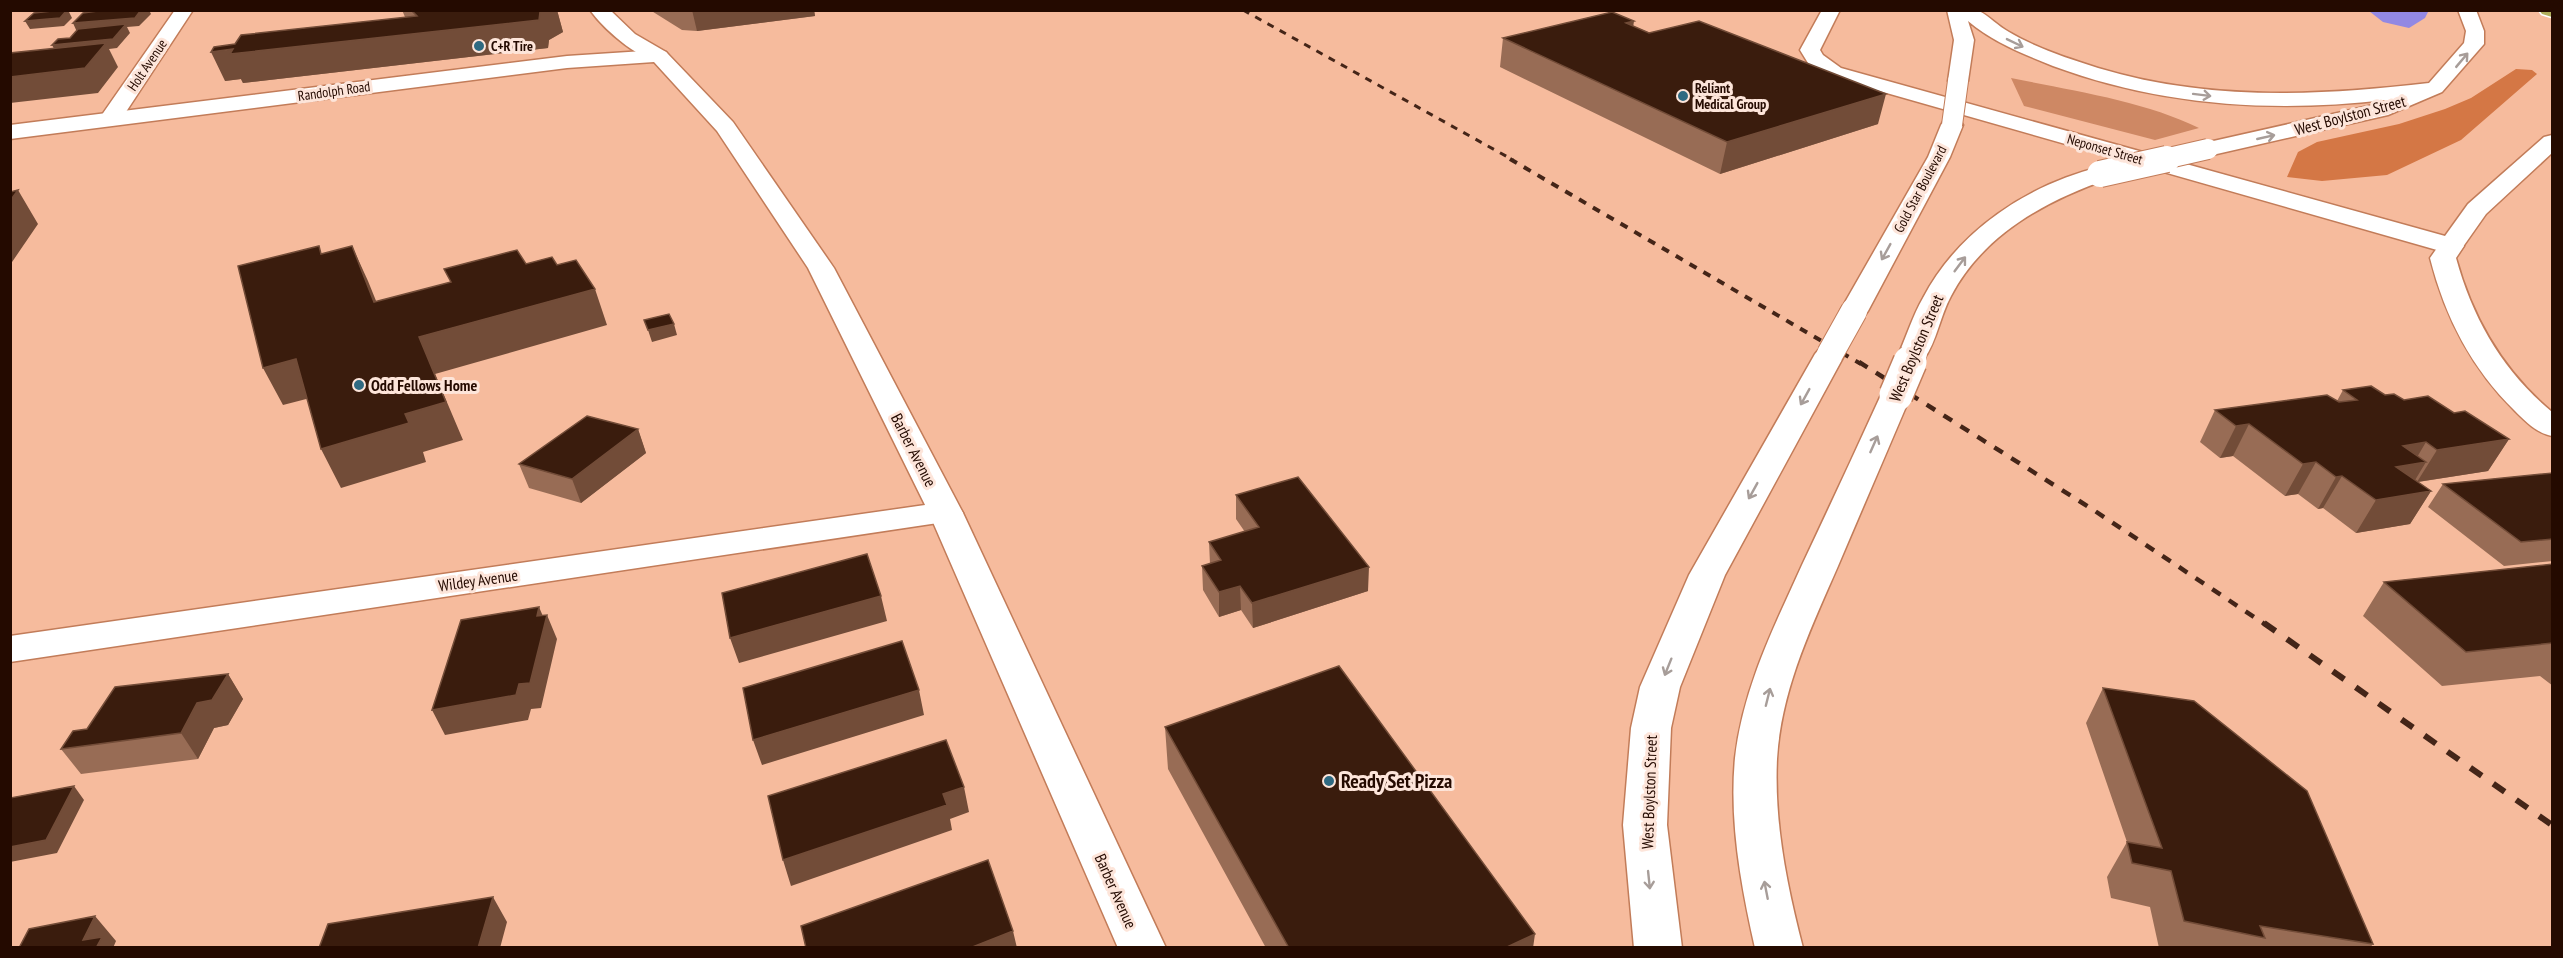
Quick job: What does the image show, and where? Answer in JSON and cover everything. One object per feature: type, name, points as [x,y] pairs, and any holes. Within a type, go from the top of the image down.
[{"type":"highway","points":[[2548,10],[2553,12]]},
{"type":"main road","name":"Holt Avenue","points":[[110,119],[184,10]]},
{"type":"main road","name":"Barber Avenue","points":[[599,10],[654,68],[684,81],[725,127],[821,268],[946,513],[1142,948]]},
{"type":"main road","name":"Neponset Street","points":[[1831,10],[1810,50],[1815,59],[1834,72],[2451,246]]},
{"type":"main road","name":"Gold Star Boulevard","points":[[1830,354],[1939,157],[1952,125],[1958,101],[1958,81],[1964,40],[1956,10]]},
{"type":"main road","points":[[1967,10],[1996,33],[2055,60],[2120,80],[2166,89],[2228,98],[2293,101],[2362,97],[2435,88]]},
{"type":"main road","name":"West Boylston Street","points":[[1779,948],[1766,890],[1760,848],[1756,772],[1759,732],[1769,691],[1794,617],[1802,606],[1940,289],[1980,239],[2000,222],[2048,193],[2100,174],[2380,110],[2435,88],[2474,44],[2475,31],[2467,10]]},
{"type":"main road","name":"Randolph Road","points":[[10,132],[519,68],[654,68]]},
{"type":"main road","points":[[519,68],[568,76],[615,78]]},
{"type":"main road","points":[[2553,142],[2477,209],[2443,258],[2452,297],[2471,335],[2500,377],[2521,401],[2553,427]]},
{"type":"main road","name":"West Boylston Street","points":[[1658,948],[1648,878],[1645,825],[1651,728],[1660,687],[1707,575],[1830,354]]},
{"type":"main road","name":"Wildey Avenue","points":[[10,649],[946,513]]},
{"type":"shaded area","points":[[2426,10],[2428,12],[2425,18],[2409,28],[2383,22],[2369,11]]},
{"type":"shaded area","points":[[2516,69],[2532,70],[2537,74],[2461,140],[2387,175],[2322,181],[2287,177],[2298,152],[2317,142],[2399,124],[2445,109],[2471,98]]},
{"type":"shaded area","points":[[2011,78],[2131,103],[2199,128],[2155,140],[2024,106]]},
{"type":"building","points":[[67,10],[60,18],[25,21],[34,13]]},
{"type":"building","points":[[105,10],[141,10],[135,18],[73,23],[83,13]]},
{"type":"building","points":[[411,10],[544,10],[540,12],[539,20],[230,54],[233,49],[211,52],[214,47],[235,44],[241,35],[417,16]]},
{"type":"building","points":[[1612,12],[1634,21],[1626,23],[1649,33],[1699,21],[1886,94],[1727,142],[1503,38]]},
{"type":"building","points":[[126,24],[113,39],[52,45],[58,39],[70,38],[78,29]]},
{"type":"building","points":[[106,43],[85,68],[10,77],[10,53]]},
{"type":"building","points":[[18,190],[10,201],[10,192]]},
{"type":"building","name":"Odd Fellows Home","points":[[319,246],[321,254],[352,246],[374,302],[451,282],[444,269],[517,250],[526,264],[552,257],[557,265],[576,260],[595,289],[419,337],[446,402],[405,414],[409,423],[321,449],[296,359],[263,368],[238,266]]},
{"type":"building","points":[[669,314],[674,324],[648,330],[644,320]]},
{"type":"building","points":[[2371,386],[2385,395],[2394,394],[2404,400],[2428,396],[2454,413],[2465,411],[2509,439],[2437,450],[2426,442],[2403,446],[2426,462],[2396,467],[2431,491],[2376,500],[2342,476],[2336,477],[2316,462],[2303,464],[2249,424],[2236,426],[2215,410],[2327,395],[2339,402],[2357,400],[2343,390]]},
{"type":"building","points":[[587,416],[638,429],[572,479],[519,464]]},
{"type":"building","points":[[2553,473],[2553,539],[2521,542],[2443,484]]},
{"type":"building","points":[[1298,477],[1369,567],[1252,603],[1240,586],[1219,592],[1202,566],[1221,560],[1209,542],[1259,527],[1236,495]]},
{"type":"building","points":[[867,554],[881,596],[730,638],[722,593]]},
{"type":"building","points":[[2553,564],[2553,643],[2466,652],[2384,582]]},
{"type":"building","points":[[539,607],[537,616],[547,615],[530,683],[519,684],[516,695],[432,710],[461,620]]},
{"type":"building","points":[[902,641],[919,690],[753,740],[743,688]]},
{"type":"building","points":[[1339,666],[1535,934],[1505,948],[1289,948],[1165,727]]},
{"type":"building","points":[[228,674],[212,700],[197,703],[181,733],[61,749],[73,731],[87,729],[115,687]]},
{"type":"building","points":[[2103,688],[2194,701],[2307,791],[2373,944],[2260,926],[2265,938],[2184,921],[2171,871],[2132,863],[2127,842],[2162,848]]},
{"type":"building","points":[[946,740],[964,787],[943,794],[947,805],[783,860],[768,796]]},
{"type":"building","points":[[74,786],[46,840],[10,847],[10,798]]},
{"type":"building","points":[[988,860],[1013,931],[970,948],[806,948],[801,926]]},
{"type":"building","points":[[493,897],[478,948],[319,948],[328,924]]},
{"type":"building","points":[[95,916],[83,940],[102,937],[96,948],[19,948],[29,929]]},
{"type":"railway","points":[[1243,10],[1513,160]]},
{"type":"railway","points":[[1510,159],[1861,364]]},
{"type":"railway","points":[[1859,362],[2092,509],[2266,625]]},
{"type":"railway","points":[[2264,623],[2552,825]]},
{"type":"place","name":"C+R Tire","points":[[479,46]]},
{"type":"place","name":"Reliant Medical Group","points":[[1683,96]]},
{"type":"place","name":"Odd Fellows Home","points":[[359,385]]},
{"type":"place","name":"Ready Set Pizza","points":[[1329,781]]}]
